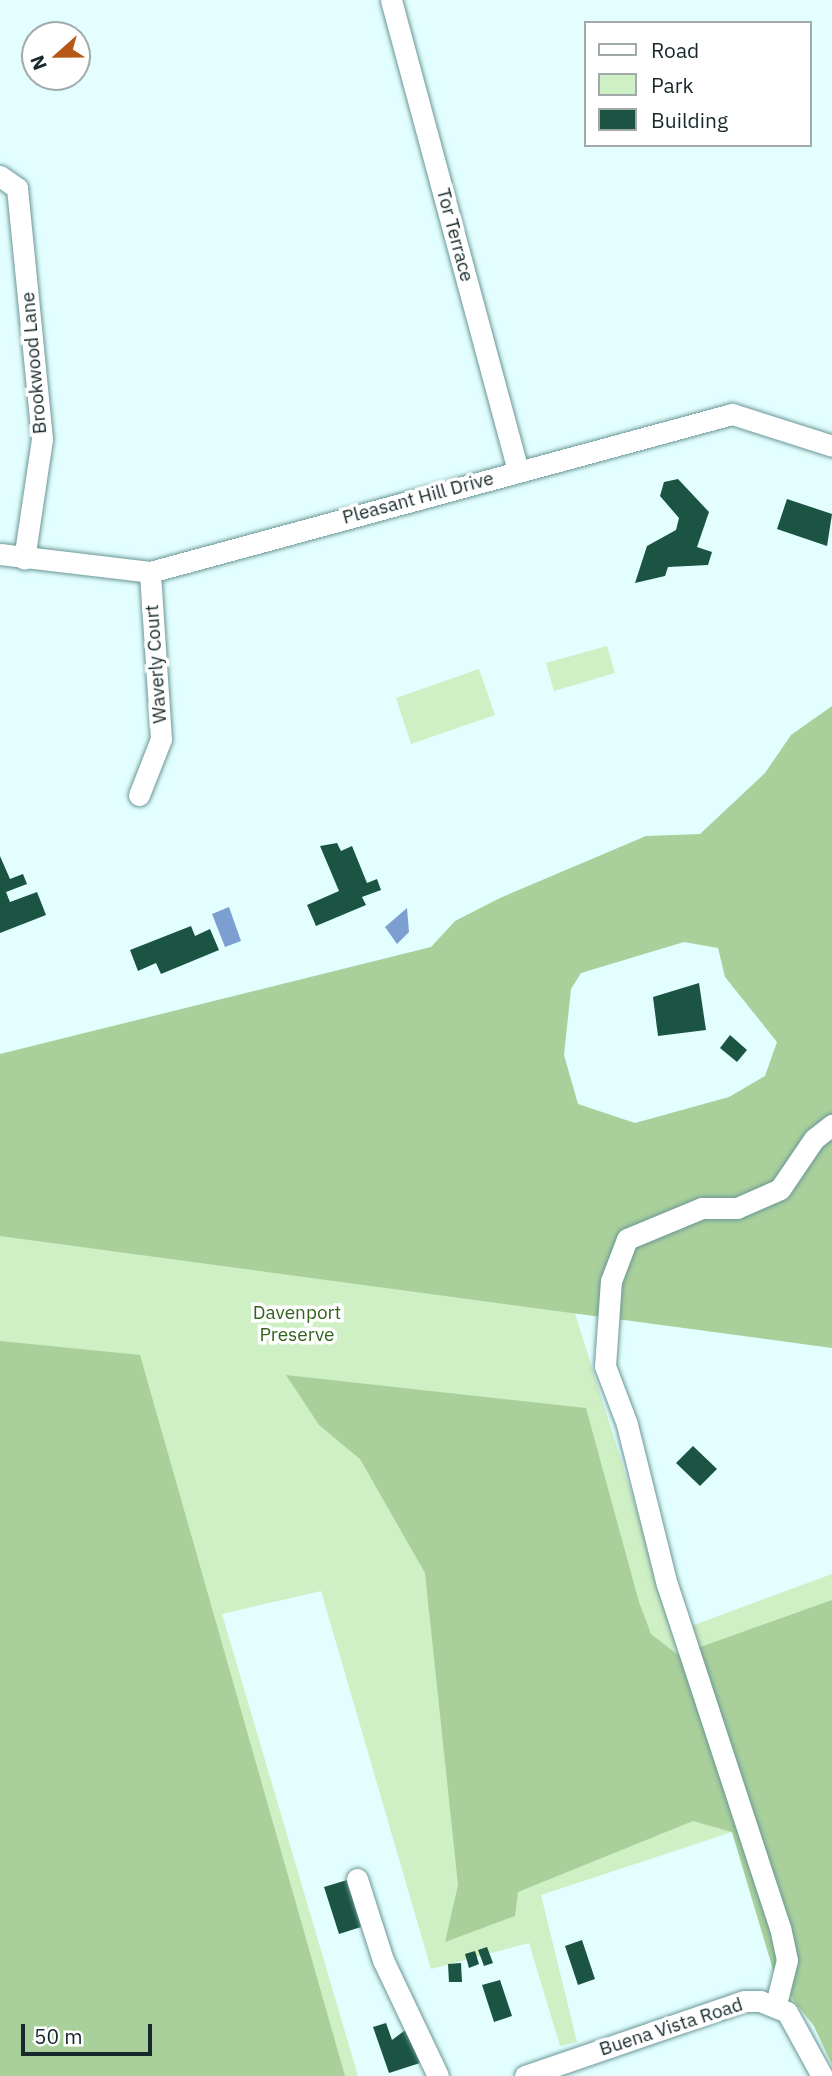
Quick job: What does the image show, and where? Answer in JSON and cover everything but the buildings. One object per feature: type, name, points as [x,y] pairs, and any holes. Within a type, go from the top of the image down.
[{"type":"street","name":"Tor Terrace","points":[[391,0],[518,471]]},
{"type":"street","name":"Brookwood Lane","points":[[0,176],[17,188],[42,439],[24,559]]},
{"type":"street","name":"Pleasant Hill Drive","points":[[0,554],[24,559],[150,572],[732,414],[832,446]]},
{"type":"street","name":"Waverly Court","points":[[139,795],[160,739],[150,572]]},
{"type":"street","points":[[822,2076],[799,2026],[776,2004],[787,1960],[780,1928],[667,1586],[627,1424],[606,1366],[611,1281],[627,1239],[702,1208],[737,1208],[780,1189],[814,1139],[832,1125]]},
{"type":"street","points":[[357,1879],[383,1960],[438,2076]]},
{"type":"street","name":"Buena Vista Road","points":[[525,2076],[744,2001],[776,2004]]},
{"type":"green space","points":[[607,646],[615,673],[554,691],[546,663]]},
{"type":"green space","points":[[479,669],[495,715],[411,744],[396,698]]},
{"type":"green space","points":[[832,706],[832,1348],[0,1236],[0,1054],[431,947],[455,921],[500,898],[646,836],[700,834],[765,773],[791,735]],"holes":[[[684,942],[718,948],[725,977],[777,1042],[765,1076],[729,1097],[635,1123],[578,1104],[564,1055],[571,989],[581,973]]]},
{"type":"green space","name":"Davenport Preserve","points":[[482,1017],[675,1632],[832,1574],[832,2067],[814,2026],[797,2006],[782,1999],[732,1832],[541,1895],[577,2042],[560,2046],[529,1943],[431,1969],[321,1591],[222,1614],[358,2076],[0,2076],[0,1109]]},
{"type":"green space","points":[[0,1341],[140,1355],[345,2076],[0,2076]]},
{"type":"green space","points":[[286,1375],[586,1408],[639,1602],[651,1634],[678,1655],[832,1600],[832,2064],[814,2026],[775,1976],[732,1832],[693,1821],[518,1892],[515,1916],[445,1942],[458,1885],[425,1573],[360,1459],[319,1425]]},
{"type":"water","points":[[229,907],[241,941],[225,947],[212,914]]},
{"type":"water","points":[[407,908],[409,932],[397,944],[385,927]]}]
